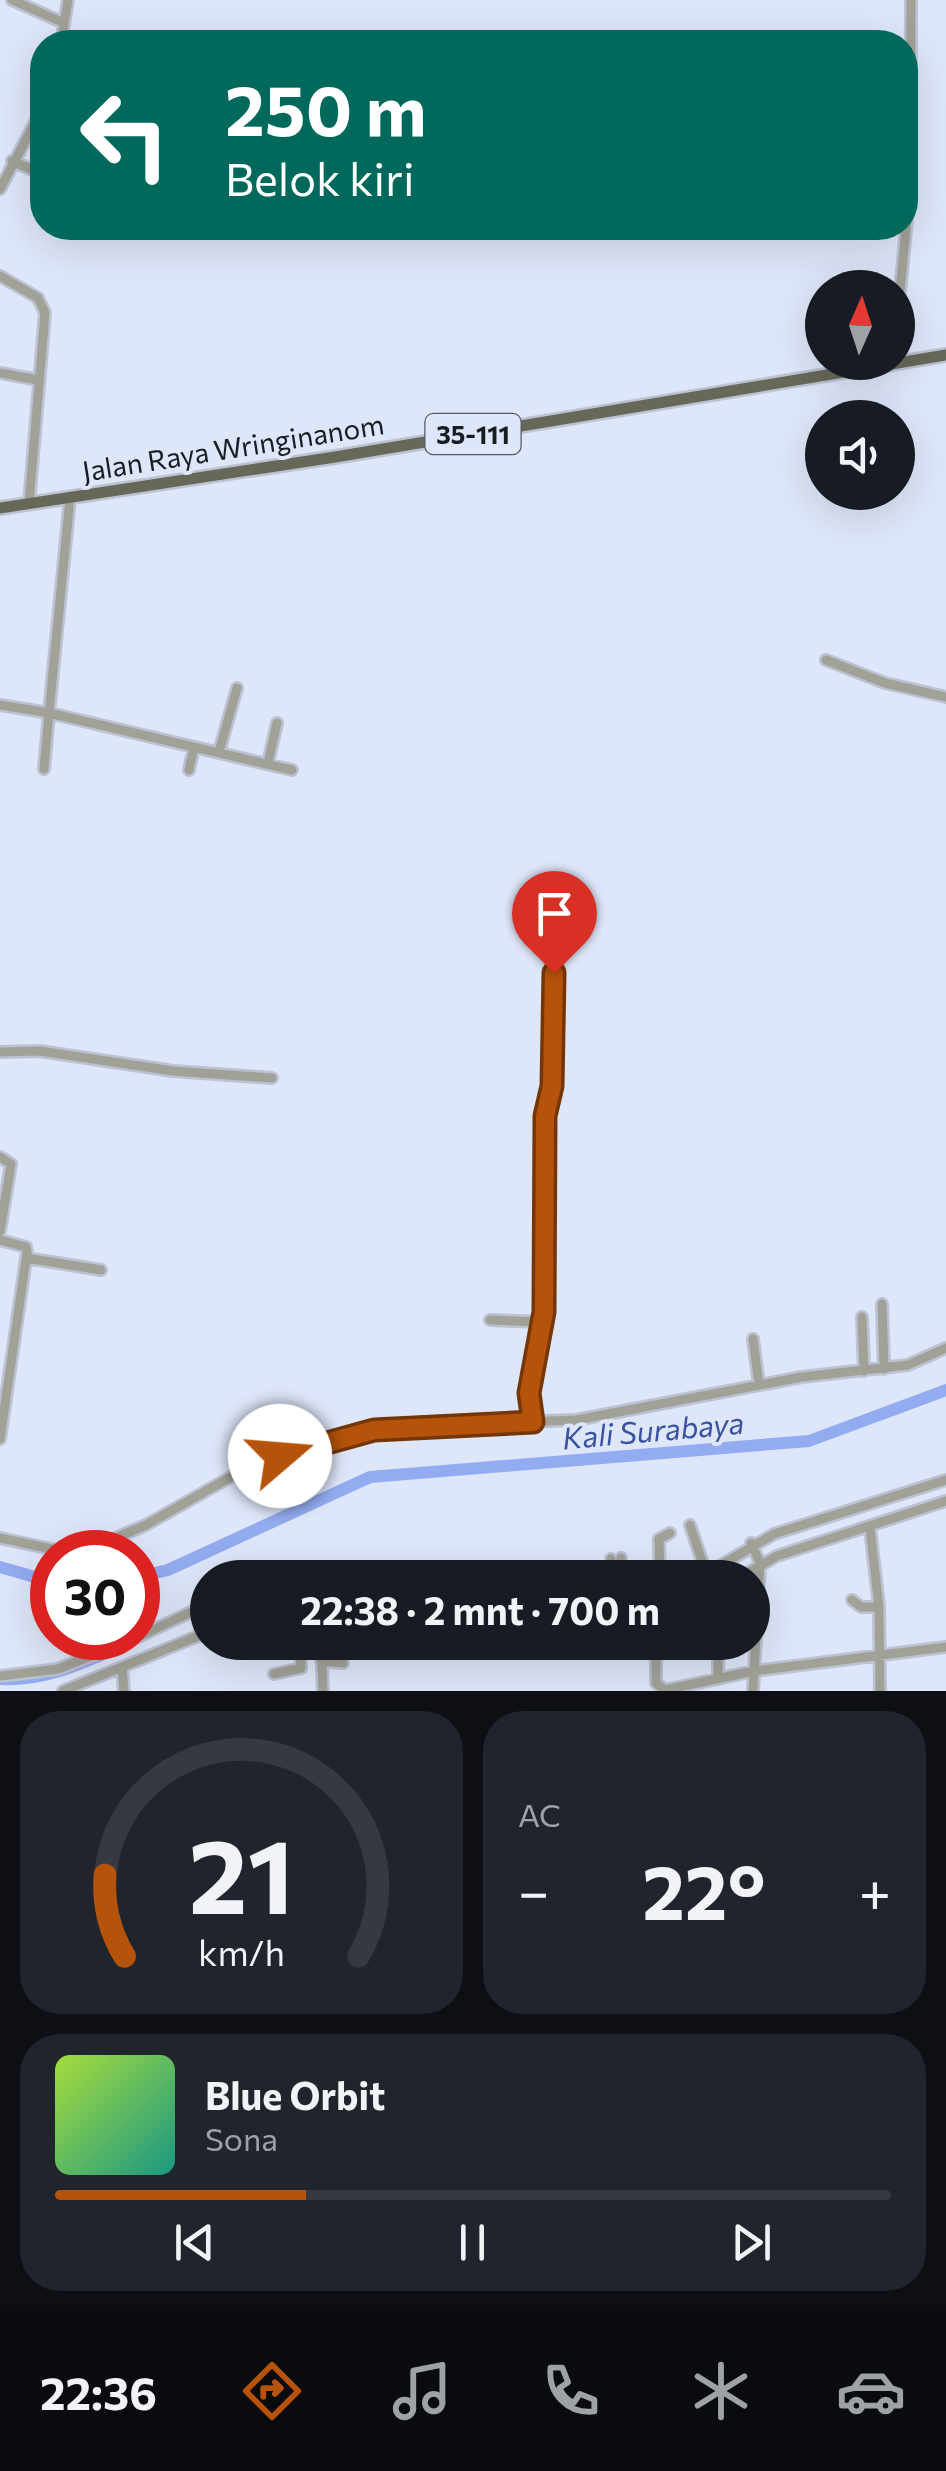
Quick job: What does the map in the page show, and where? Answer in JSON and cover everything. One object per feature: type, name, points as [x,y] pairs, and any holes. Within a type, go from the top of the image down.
[{"type":"main road","name":"Jalan Raya Wringinanom","points":[[915,360],[946,355]]},
{"type":"main road","name":"Jalan Raya Wringinanom","points":[[0,508],[805,377]]},
{"type":"street","points":[[12,0],[64,23]]},
{"type":"street","points":[[63,30],[68,0]]},
{"type":"street","points":[[911,0],[911,30]]},
{"type":"street","points":[[0,189],[30,130]]},
{"type":"street","points":[[12,161],[30,169]]},
{"type":"street","points":[[902,270],[905,240]]},
{"type":"street","points":[[0,276],[38,298],[44,308],[28,503]]},
{"type":"street","points":[[0,374],[38,380]]},
{"type":"street","points":[[44,769],[70,498]]},
{"type":"street","points":[[826,660],[885,683],[946,696]]},
{"type":"street","points":[[218,752],[237,688]]},
{"type":"street","points":[[0,705],[292,770]]},
{"type":"street","points":[[268,763],[277,723]]},
{"type":"street","points":[[189,770],[194,747]]},
{"type":"street","points":[[533,1422],[529,1393],[542,1322],[545,1116],[552,1086],[554,973]]},
{"type":"street","points":[[0,1052],[40,1051],[172,1071],[272,1078]]},
{"type":"street","points":[[0,1157],[12,1164],[0,1232]]},
{"type":"street","points":[[0,1240],[26,1248],[6,1362],[0,1439]]},
{"type":"street","points":[[26,1258],[101,1270]]},
{"type":"street","points":[[882,1304],[884,1370]]},
{"type":"street","points":[[862,1317],[864,1372]]},
{"type":"street","points":[[490,1320],[542,1322]]},
{"type":"street","points":[[753,1339],[759,1385]]},
{"type":"street","points":[[0,1538],[45,1550],[84,1550],[146,1525],[243,1470],[336,1437],[412,1426],[587,1418],[759,1385],[884,1370],[928,1359],[946,1348]]},
{"type":"street","points":[[728,1560],[752,1545],[939,1483],[943,1501],[763,1560]]},
{"type":"street","points":[[690,1526],[699,1560]]},
{"type":"street","points":[[870,1528],[880,1607],[880,1691]]},
{"type":"street","points":[[660,1560],[659,1539],[670,1533]]},
{"type":"street","points":[[752,1545],[760,1560]]},
{"type":"street","points":[[852,1600],[862,1607],[880,1607]]},
{"type":"street","points":[[160,1626],[190,1612]]},
{"type":"street","points":[[63,1691],[190,1639]]},
{"type":"street","points":[[642,1681],[656,1683],[666,1690],[754,1671],[946,1647]]},
{"type":"street","points":[[0,1676],[58,1669],[80,1660]]},
{"type":"street","points":[[274,1674],[302,1668],[301,1660]]},
{"type":"street","points":[[656,1660],[656,1683]]},
{"type":"street","points":[[718,1660],[718,1680]]},
{"type":"street","points":[[753,1691],[755,1660]]},
{"type":"street","points":[[323,1691],[321,1661],[343,1663]]},
{"type":"street","points":[[122,1667],[124,1691]]},
{"type":"waterway","name":"Kali Surabaya","points":[[160,1572],[370,1477],[809,1441],[946,1390]]},
{"type":"waterway","name":"Kali Surabaya","points":[[0,1567],[30,1576]]},
{"type":"waterway","points":[[0,1681],[45,1677],[93,1660]]},
{"type":"route","points":[[280,1456],[336,1437],[374,1430],[533,1422],[529,1393],[544,1312],[545,1116],[554,1058],[554,973]]}]
